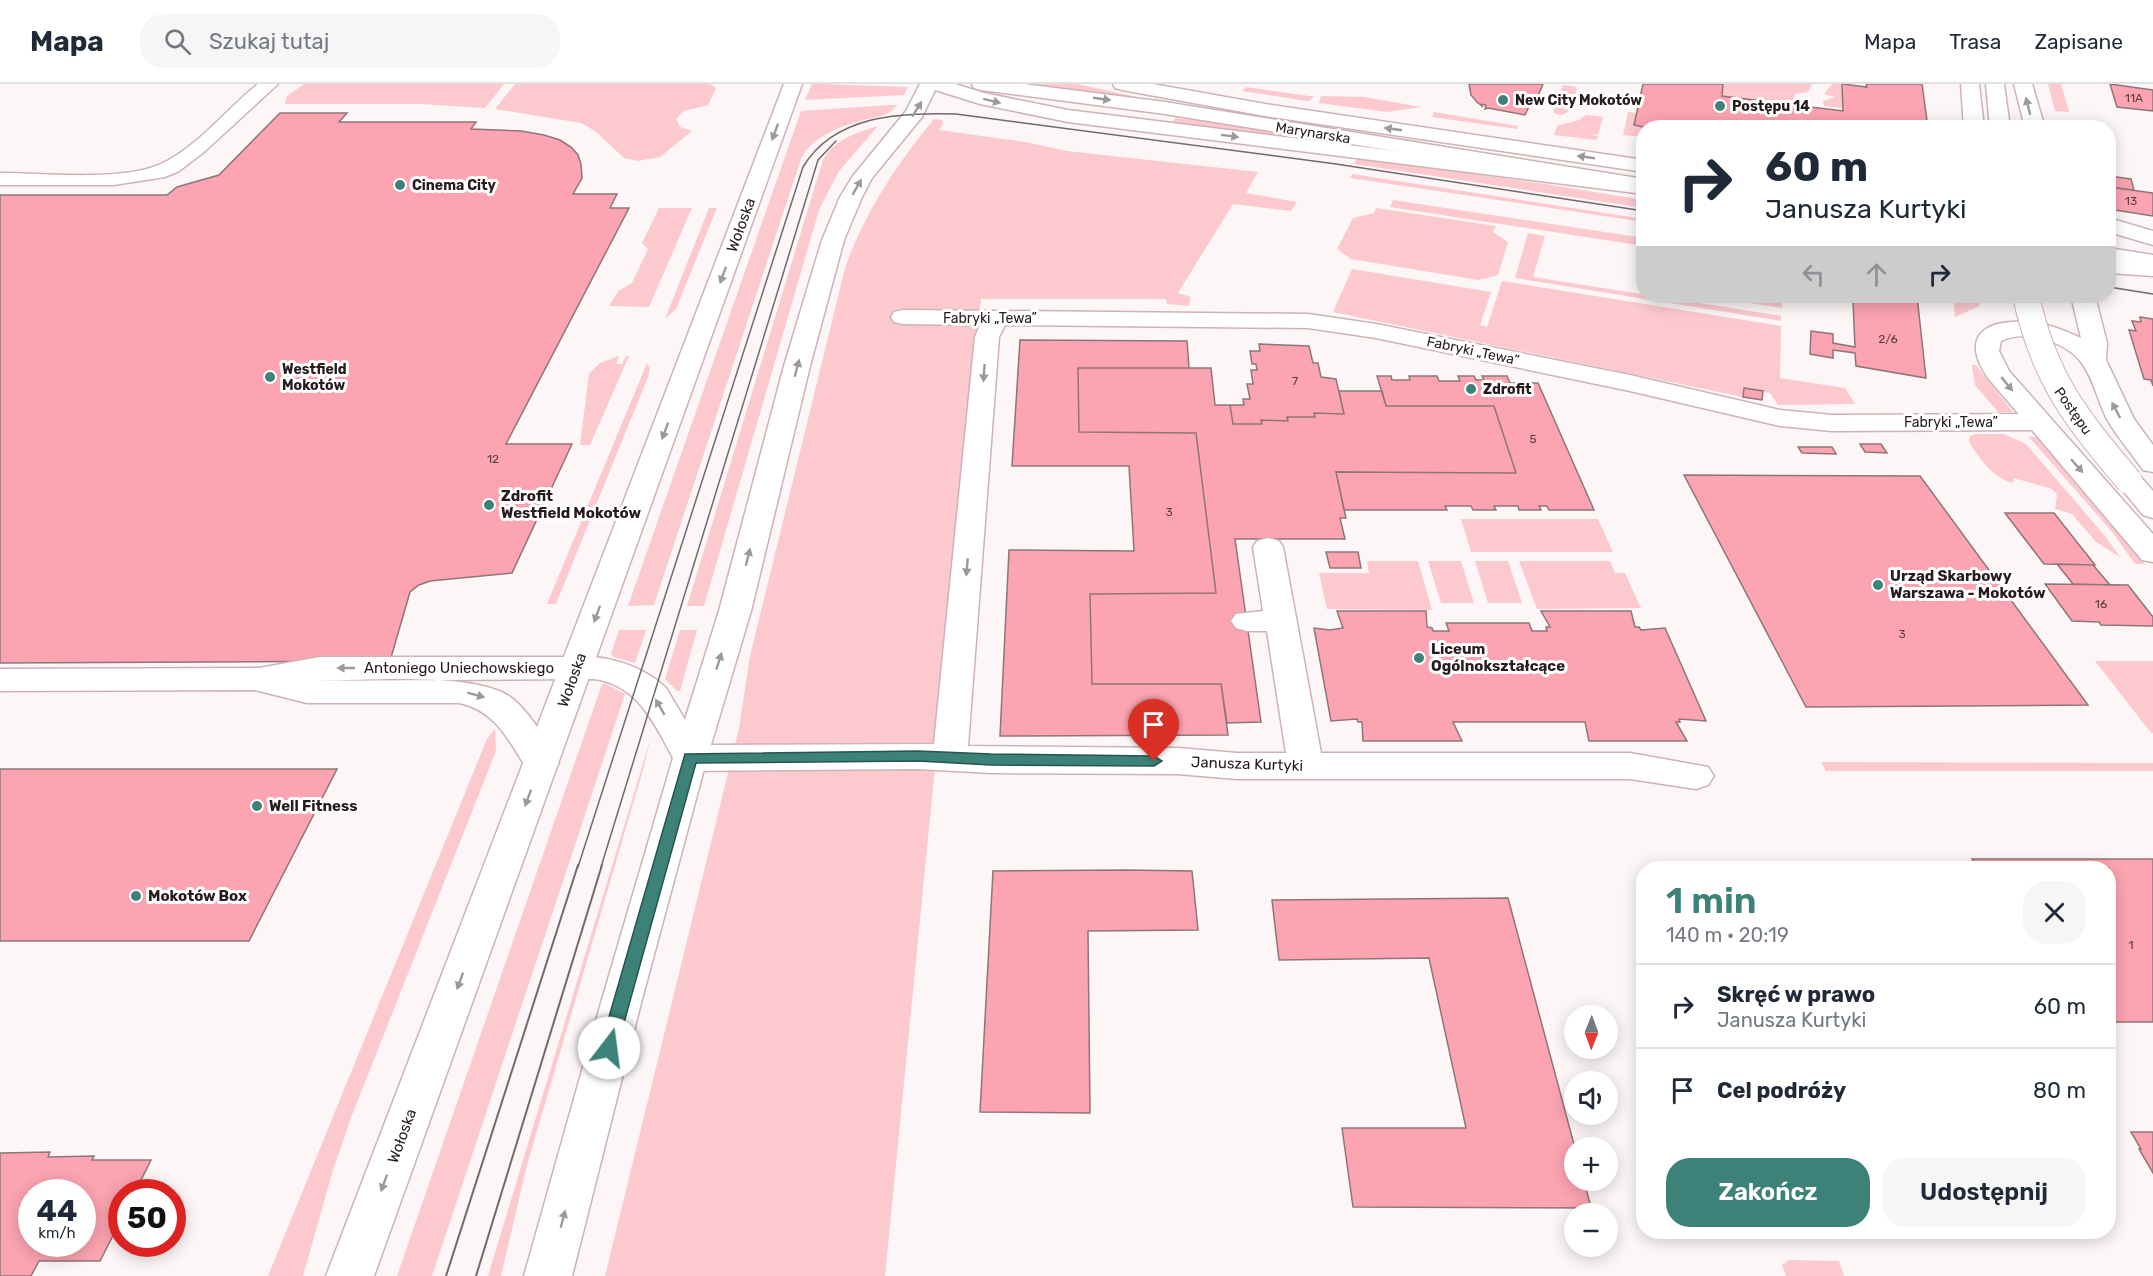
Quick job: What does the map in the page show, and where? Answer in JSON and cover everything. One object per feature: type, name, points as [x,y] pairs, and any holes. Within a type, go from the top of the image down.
[{"type":"street","points":[[0,179],[131,179],[159,173],[181,160],[269,84]]},
{"type":"street","name":"Wołoska","points":[[350,1276],[793,84]]},
{"type":"street","points":[[548,1276],[690,758],[735,612],[797,366],[833,240],[851,197],[863,176],[915,113],[929,84]]},
{"type":"street","name":"Marynarska","points":[[936,84],[1012,105],[1172,129],[1636,186]]},
{"type":"street","name":"Marynarska","points":[[981,84],[1165,108],[1636,186]]},
{"type":"street","name":"Marynarska","points":[[1122,84],[1265,110],[1636,165]]},
{"type":"street","points":[[1970,84],[1973,120]]},
{"type":"street","points":[[1995,84],[1999,120]]},
{"type":"street","points":[[2023,84],[2033,120]]},
{"type":"street","points":[[2116,227],[2153,239]]},
{"type":"street","points":[[2116,235],[2153,239]]},
{"type":"street","points":[[2116,256],[2153,262]]},
{"type":"street","points":[[2116,266],[2153,268]]},
{"type":"street","name":"Postępu","points":[[2027,303],[2031,324],[2047,371],[2081,424],[2153,509]]},
{"type":"street","points":[[2085,303],[2095,343],[2093,360]]},
{"type":"street","name":"Fabryki „Tewa”","points":[[903,317],[1254,318],[1308,321],[1398,335],[1630,383],[1780,418],[1832,423],[2038,422]]},
{"type":"street","points":[[950,758],[987,337],[998,318]]},
{"type":"street","points":[[2153,464],[2121,420],[2088,353],[2070,341],[2039,330],[2003,330],[1989,337],[1987,351],[1992,365],[2038,422],[2153,553]]},
{"type":"street","points":[[1268,547],[1306,766]]},
{"type":"street","points":[[1247,621],[1281,621]]},
{"type":"street","name":"Antoniego Uniechowskiego","points":[[0,680],[259,679],[287,672],[320,668],[610,670],[637,681],[654,696],[690,758]]},
{"type":"street","name":"Antoniego Uniechowskiego","points":[[259,679],[271,685],[307,692],[459,692],[480,695],[502,705],[541,763]]},
{"type":"street","name":"Janusza Kurtyki","points":[[690,758],[825,756],[1306,766],[1630,766],[1696,776]]},
{"type":"shaded area","points":[[304,84],[504,84],[485,108],[420,104],[285,104],[287,96]]},
{"type":"shaded area","points":[[515,84],[710,84],[716,88],[708,105],[684,111],[676,119],[680,127],[692,131],[660,157],[637,161],[624,158],[595,131],[581,123],[495,109]]},
{"type":"shaded area","points":[[812,84],[908,87],[904,95],[805,100]]},
{"type":"shaded area","points":[[1037,84],[1077,84],[1137,97],[1135,98]]},
{"type":"shaded area","points":[[1723,84],[1812,84],[1808,92],[1795,94],[1793,105],[1722,96]]},
{"type":"shaded area","points":[[1832,84],[1842,84],[1843,108],[1824,106],[1823,101],[1835,97],[1824,94]]},
{"type":"shaded area","points":[[2048,84],[2061,84],[2069,112],[2055,111]]},
{"type":"shaded area","points":[[1563,85],[1577,87],[1573,104],[1567,103],[1565,109],[1570,110],[1560,115],[1553,112]]},
{"type":"shaded area","points":[[1246,87],[1314,96],[1307,101],[1242,91]]},
{"type":"shaded area","points":[[1321,96],[1364,97],[1421,107],[1387,112],[1319,103]]},
{"type":"shaded area","points":[[897,105],[886,114],[846,125],[828,133],[813,144],[801,159],[654,605],[628,606],[801,111]]},
{"type":"shaded area","points":[[1434,112],[1518,126],[1517,129],[1432,117]]},
{"type":"shaded area","points":[[1628,112],[1637,113],[1634,125],[1636,125],[1636,136],[1623,135]]},
{"type":"shaded area","points":[[1586,115],[1603,117],[1598,135],[1588,134],[1598,136],[1597,140],[1554,135],[1557,126],[1579,120]]},
{"type":"shaded area","points":[[1175,118],[1206,121],[1356,146],[1171,124]]},
{"type":"shaded area","points":[[934,119],[942,120],[943,124],[939,130],[1025,142],[1067,151],[1258,172],[1246,193],[1297,202],[1291,211],[1233,204],[1178,293],[1191,297],[1189,306],[1167,304],[1166,299],[981,299],[885,1276],[605,1276],[739,728],[750,656],[845,268],[872,208],[907,154]]},
{"type":"shaded area","points":[[878,126],[839,171],[819,210],[704,606],[687,606],[823,160],[827,153],[840,142],[854,134]]},
{"type":"shaded area","points":[[1357,158],[1545,184],[1636,199],[1636,207],[1354,164]]},
{"type":"shaded area","points":[[1352,174],[1636,218],[1636,221],[1350,178]]},
{"type":"shaded area","points":[[1393,200],[1636,237],[1636,245],[1390,207]]},
{"type":"shaded area","points":[[659,208],[692,208],[649,307],[609,306],[618,291],[632,283],[648,249],[642,243]]},
{"type":"shaded area","points":[[709,208],[717,208],[676,309],[665,319]]},
{"type":"shaded area","points":[[1376,208],[1496,226],[1493,232],[1508,242],[1498,275],[1478,280],[1351,259],[1337,249],[1353,218],[1374,213]]},
{"type":"shaded area","points":[[1528,233],[1545,236],[1533,277],[1636,293],[1636,298],[1515,278]]},
{"type":"shaded area","points":[[1352,269],[1491,292],[1480,325],[1487,327],[1502,281],[1781,326],[1780,378],[1845,388],[1855,404],[1778,405],[1770,393],[1744,388],[1743,397],[1333,312]]},
{"type":"shaded area","points":[[1670,303],[1698,303],[1781,316],[1781,321]]},
{"type":"shaded area","points":[[1750,303],[1782,303],[1782,308]]},
{"type":"shaded area","points":[[1954,303],[1981,303],[1979,306],[1955,317]]},
{"type":"shaded area","points":[[619,356],[616,364],[622,364],[626,356],[629,356],[590,445],[580,445],[589,374],[600,363]]},
{"type":"shaded area","points":[[647,363],[650,369],[648,377],[556,604],[547,604]]},
{"type":"shaded area","points":[[1972,365],[1976,365],[2013,412],[1998,412],[1975,385]]},
{"type":"shaded area","points":[[2004,434],[2026,444],[2105,536],[2120,557],[2096,542],[2072,514],[2055,509],[2057,495],[2052,489],[2014,478],[2013,483],[1994,473],[1969,442],[1970,436]]},
{"type":"shaded area","points":[[2028,436],[2040,438],[2145,564],[2135,564],[2113,533]]},
{"type":"shaded area","points":[[1461,519],[1598,519],[1613,552],[1471,552]]},
{"type":"shaded area","points":[[1367,561],[1418,561],[1432,610],[1327,609],[1319,573],[1369,573]]},
{"type":"shaded area","points":[[1428,561],[1461,561],[1474,603],[1441,603]]},
{"type":"shaded area","points":[[1475,561],[1508,561],[1522,603],[1488,603]]},
{"type":"shaded area","points":[[1519,561],[1610,561],[1615,573],[1625,573],[1641,608],[1537,609]]},
{"type":"shaded area","points":[[619,630],[646,630],[635,663],[611,654]]},
{"type":"shaded area","points":[[680,630],[697,630],[680,691],[677,691],[665,679]]},
{"type":"shaded area","points":[[2095,661],[2153,661],[2153,733],[2151,733]]},
{"type":"shaded area","points":[[604,683],[625,694],[432,1276],[397,1276],[601,687]]},
{"type":"shaded area","points":[[495,729],[496,751],[352,1115],[333,1170],[303,1276],[268,1276],[487,739]]},
{"type":"shaded area","points":[[651,737],[527,1165],[501,1276],[488,1276]]},
{"type":"shaded area","points":[[1821,762],[2153,763],[2153,771],[1826,771]]},
{"type":"shaded area","points":[[1789,1260],[1839,1261],[1844,1276],[1786,1276],[1782,1265]]},
{"type":"building","name":"New City Mokotów","points":[[1469,84],[1543,84],[1537,98],[1533,98],[1525,115],[1485,109],[1486,105],[1480,104],[1483,107],[1477,102],[1471,95]]},
{"type":"building","name":"Postępu 14","points":[[1643,84],[1723,84],[1722,96],[1843,111],[1842,84],[1867,87],[1866,84],[1922,84],[1927,120],[1636,120],[1636,125],[1634,125]]},
{"type":"building","points":[[2110,84],[2153,90],[2153,111],[2117,107]]},
{"type":"building","name":"Westfield Mokotów","points":[[280,113],[347,113],[339,122],[476,122],[471,129],[521,131],[544,135],[560,140],[578,155],[582,178],[573,194],[617,194],[610,208],[629,208],[506,444],[572,444],[512,573],[430,581],[419,585],[410,592],[390,661],[0,663],[0,195],[167,195],[177,187],[219,175]]},
{"type":"building","points":[[2116,177],[2131,179],[2134,190],[2116,188]]},
{"type":"building","points":[[2116,188],[2153,193],[2153,216],[2116,210]]},
{"type":"building","points":[[1853,303],[1918,303],[1926,378],[1856,366],[1855,353],[1833,350],[1833,358],[1810,354],[1811,331],[1833,334],[1833,343],[1855,347]]},
{"type":"building","points":[[2140,317],[2153,319],[2153,386],[2151,380],[2144,379],[2129,330],[2136,331],[2132,321],[2141,322]]},
{"type":"building","points":[[1020,340],[1187,341],[1189,368],[1078,368],[1079,432],[1196,433],[1216,593],[1090,594],[1092,684],[1221,684],[1228,735],[1000,736],[1009,550],[1134,551],[1129,466],[1012,466]]},
{"type":"building","points":[[1259,344],[1309,346],[1313,363],[1318,363],[1321,377],[1336,379],[1344,414],[1314,413],[1315,417],[1287,417],[1288,421],[1261,420],[1262,424],[1233,424],[1230,405],[1244,405],[1243,399],[1250,399],[1247,384],[1253,384],[1251,370],[1257,370],[1256,364],[1252,364],[1250,351],[1260,351]]},
{"type":"building","points":[[1078,368],[1211,368],[1215,405],[1230,405],[1233,424],[1262,424],[1261,420],[1288,421],[1287,417],[1315,417],[1314,413],[1344,414],[1339,391],[1382,391],[1386,406],[1494,406],[1516,473],[1336,472],[1346,518],[1340,518],[1345,539],[1235,539],[1261,722],[1227,723],[1221,684],[1092,684],[1090,594],[1216,593],[1196,433],[1079,432]]},
{"type":"building","points":[[1377,376],[1391,376],[1392,380],[1410,380],[1409,376],[1437,376],[1439,381],[1460,381],[1458,376],[1474,376],[1476,380],[1484,380],[1482,376],[1507,376],[1510,383],[1538,383],[1594,510],[1549,510],[1547,506],[1539,506],[1541,510],[1519,510],[1518,506],[1494,506],[1496,510],[1473,510],[1471,506],[1445,506],[1447,510],[1344,510],[1336,472],[1516,473],[1494,406],[1386,406]]},
{"type":"building","points":[[1744,388],[1763,391],[1762,400],[1743,397]]},
{"type":"building","points":[[1860,444],[1881,444],[1887,453],[1865,452]]},
{"type":"building","points":[[1798,447],[1832,447],[1836,454],[1802,453]]},
{"type":"building","points":[[1684,475],[1920,476],[2088,705],[1806,707]]},
{"type":"building","points":[[2005,513],[2054,513],[2095,565],[2044,564]]},
{"type":"building","points":[[1326,552],[1358,552],[1361,568],[1330,568]]},
{"type":"building","points":[[2057,564],[2093,565],[2110,585],[2073,584]]},
{"type":"building","points":[[2045,584],[2128,585],[2153,617],[2153,626],[2101,625],[2099,622],[2072,621]]},
{"type":"building","points":[[1337,611],[1426,611],[1427,627],[1432,628],[1433,631],[1449,631],[1446,623],[1529,623],[1532,631],[1547,631],[1546,627],[1550,627],[1541,611],[1631,611],[1635,627],[1641,630],[1665,628],[1706,721],[1679,719],[1680,722],[1676,722],[1687,741],[1589,741],[1585,722],[1453,722],[1462,741],[1363,741],[1362,722],[1358,722],[1357,719],[1331,721],[1314,628],[1330,630],[1343,628]]},
{"type":"building","name":"Mokotów Box","points":[[0,769],[337,769],[249,941],[0,941]]},
{"type":"building","points":[[1972,859],[2153,859],[2153,1022],[2116,1022],[2116,861],[1973,861]]},
{"type":"building","points":[[993,871],[1192,871],[1198,930],[1088,931],[1090,1113],[980,1112]]},
{"type":"building","points":[[1508,898],[1564,1107],[1564,1125],[1569,1125],[1572,1137],[1564,1137],[1564,1191],[1587,1191],[1590,1203],[1564,1203],[1564,1208],[1353,1207],[1342,1128],[1466,1128],[1429,958],[1279,960],[1272,900]]},
{"type":"building","points":[[2131,1132],[2153,1132],[2153,1173],[2139,1149],[2141,1149]]},
{"type":"building","points":[[50,1152],[48,1157],[94,1156],[92,1160],[151,1160],[142,1179],[108,1179],[108,1245],[100,1261],[39,1261],[31,1276],[0,1276],[0,1153]]},
{"type":"tram line","points":[[578,867],[803,167],[816,150],[832,136],[870,120],[892,116],[956,114],[1336,164],[1636,210]]},
{"type":"tram line","points":[[601,867],[818,160],[836,141]]},
{"type":"tram line","points":[[2116,288],[2153,294]]},
{"type":"tram line","points":[[446,1276],[578,865]]},
{"type":"tram line","points":[[476,1276],[602,865]]},
{"type":"place","name":"New City Mokotów","points":[[1503,100]]},
{"type":"place","name":"Postępu 14","points":[[1720,106]]},
{"type":"place","name":"Cinema City","points":[[400,185]]},
{"type":"place","name":"Westfield Mokotów","points":[[270,377]]},
{"type":"place","name":"Zdrofit","points":[[1471,389]]},
{"type":"place","name":"Zdrofit Westfield Mokotów","points":[[489,505]]},
{"type":"place","name":"Urząd Skarbowy Warszawa - Mokotów","points":[[1878,585]]},
{"type":"place","name":"Liceum Ogólnokształcące","points":[[1419,658]]},
{"type":"place","name":"Well Fitness","points":[[257,806]]},
{"type":"place","name":"Mokotów Box","points":[[136,896]]},
{"type":"route","points":[[609,1048],[690,758],[918,756],[991,760],[1154,761]]}]
